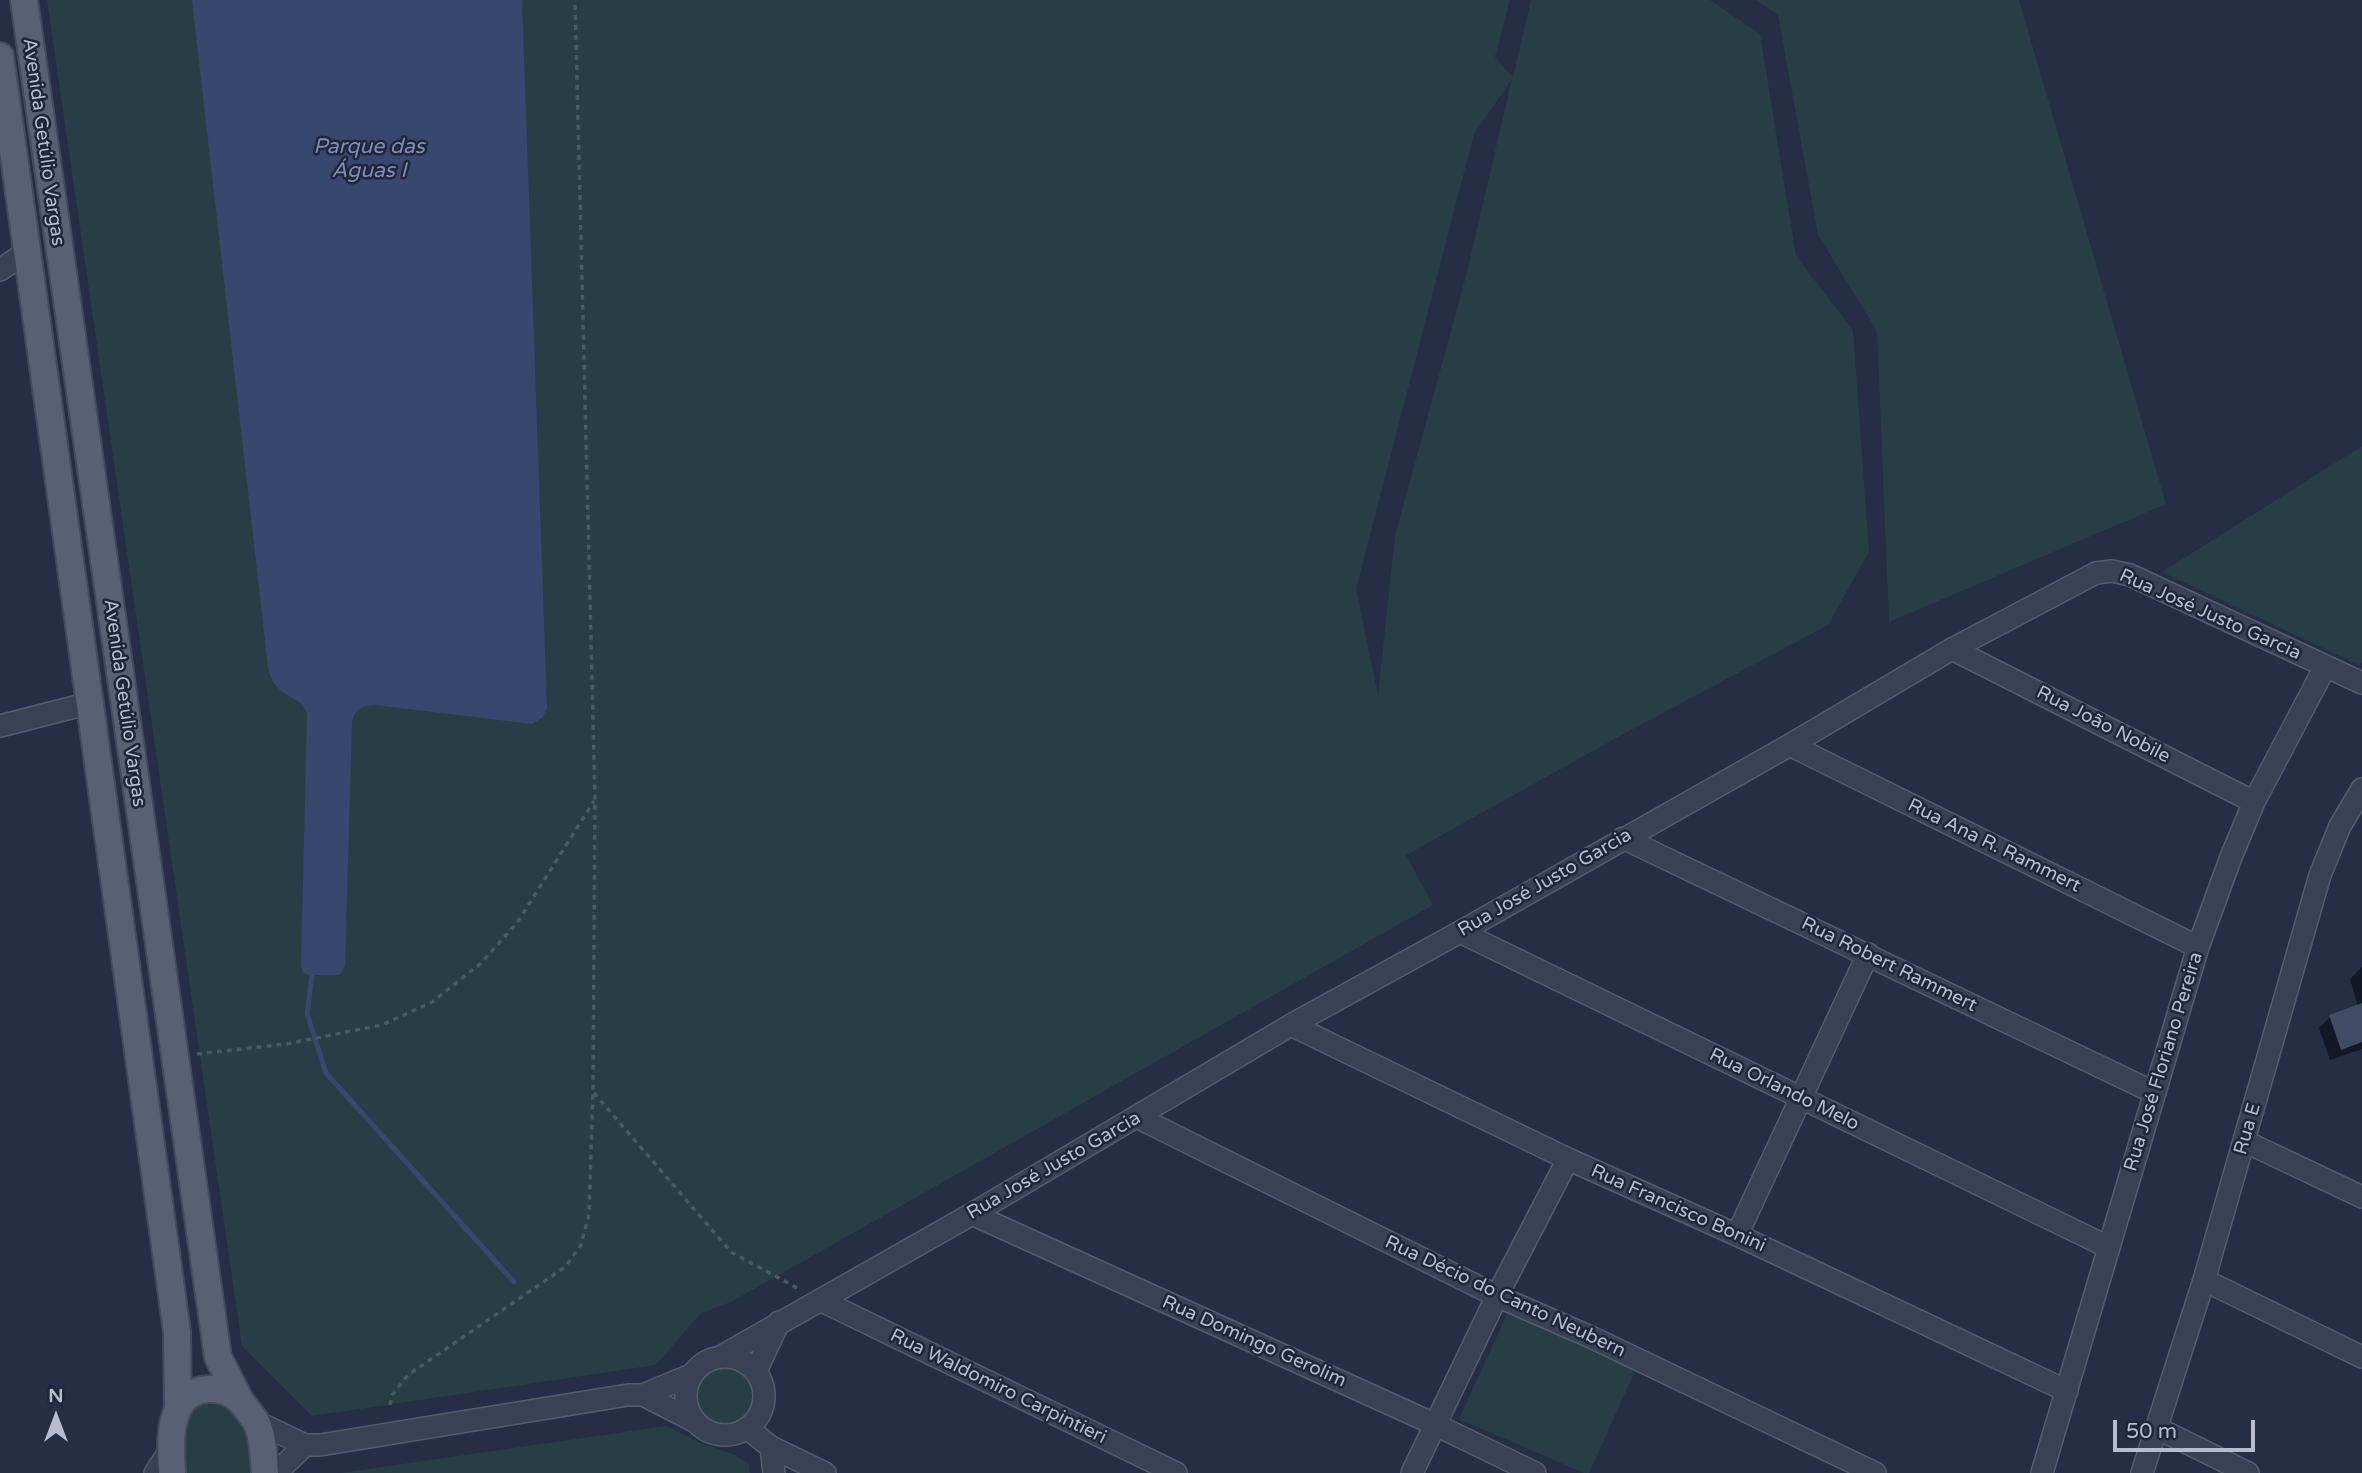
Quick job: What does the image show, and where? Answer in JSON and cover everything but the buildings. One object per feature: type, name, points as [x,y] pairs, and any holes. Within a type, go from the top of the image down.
[{"type":"main road","name":"Avenida Getúlio Vargas","points":[[24,0],[218,1357],[248,1411],[263,1447],[265,1473]]},
{"type":"main road","name":"Avenida Getúlio Vargas","points":[[0,56],[5,127],[28,251],[177,1332],[178,1409],[172,1429],[172,1461]]},
{"type":"main road","points":[[178,1409],[186,1397],[203,1389],[225,1391],[248,1411]]},
{"type":"street","points":[[5,127],[41,128]]},
{"type":"street","points":[[0,270],[28,251]]},
{"type":"street","name":"Rua José Justo Garcia","points":[[722,1356],[972,1214],[1291,1025],[1790,745],[1952,649],[2096,573],[2112,571],[2130,575],[2325,667]]},
{"type":"street","name":"Rua João Nobile","points":[[1952,649],[2254,802]]},
{"type":"street","points":[[2325,667],[2362,683]]},
{"type":"street","name":"Rua José Floriano Pereira","points":[[2042,1473],[2198,947],[2254,802],[2325,667]]},
{"type":"street","points":[[0,726],[90,703]]},
{"type":"street","name":"Rua Ana R. Rammert","points":[[1790,745],[2198,947]]},
{"type":"street","name":"Rua E","points":[[2142,1473],[2204,1280],[2320,875],[2340,826],[2362,789]]},
{"type":"street","name":"Rua Robert Rammert","points":[[1623,838],[2155,1093]]},
{"type":"street","name":"Rua Orlando Melo","points":[[1461,932],[2108,1247]]},
{"type":"street","points":[[1737,1235],[1868,954]]},
{"type":"street","name":"Rua Francisco Bonini","points":[[1291,1025],[1568,1159],[1737,1235],[2067,1391]]},
{"type":"street","name":"Rua Décio do Canto Neubern","points":[[1137,1117],[1497,1296],[1618,1350],[1875,1473]]},
{"type":"street","points":[[2244,1141],[2362,1197]]},
{"type":"street","points":[[1412,1473],[1497,1296],[1568,1159]]},
{"type":"street","name":"Rua Domingo Gerolim","points":[[972,1214],[1434,1424],[1535,1473]]},
{"type":"street","points":[[2204,1280],[2362,1357]]},
{"type":"street","name":"Rua Waldomiro Carpintieri","points":[[820,1300],[1176,1473]]},
{"type":"street","points":[[756,1371],[779,1322]]},
{"type":"street","points":[[643,1395],[713,1433],[736,1433],[747,1428],[762,1408],[762,1382],[756,1371],[746,1363],[722,1356],[709,1359],[699,1366],[686,1387],[685,1399],[694,1421]]},
{"type":"street","points":[[248,1411],[305,1445],[320,1444],[628,1395],[643,1395],[691,1375]]},
{"type":"street","points":[[2157,1427],[2248,1473]]},
{"type":"street","points":[[747,1428],[771,1447],[825,1473]]},
{"type":"street","points":[[275,1473],[305,1445]]},
{"type":"street","points":[[771,1447],[774,1473]]},
{"type":"street","points":[[155,1473],[172,1461]]},
{"type":"path","points":[[390,1405],[392,1395],[408,1375],[565,1267],[581,1245],[589,1214],[593,1091],[595,800],[575,0]]},
{"type":"path","points":[[175,1056],[325,1037],[382,1025],[432,1002],[480,964],[517,923],[595,800]]},
{"type":"path","points":[[593,1091],[731,1252],[820,1300]]},
{"type":"shaded area","points":[[47,0],[1510,0],[1495,57],[1513,77],[1531,0],[1710,0],[1760,34],[1796,256],[1853,330],[1869,552],[1828,625],[1629,731],[1406,855],[1433,905],[731,1302],[701,1313],[656,1365],[312,1416],[242,1346]],"holes":[[[1512,79],[1466,276],[1395,536],[1378,695],[1356,589],[1474,134]]]},
{"type":"shaded area","points":[[1756,0],[2019,0],[2166,504],[1889,622],[1877,331],[1818,235],[1778,15]]},
{"type":"shaded area","points":[[2362,446],[2362,662],[2359,665],[2162,572]]},
{"type":"shaded area","points":[[1509,1310],[1637,1367],[1589,1473],[1459,1419]]},
{"type":"shaded area","points":[[735,1366],[753,1383],[754,1408],[737,1426],[712,1427],[693,1410],[692,1385],[710,1367]]},
{"type":"shaded area","points":[[220,1398],[245,1432],[256,1473],[181,1473],[179,1445],[190,1407]]},
{"type":"shaded area","points":[[666,1426],[700,1443],[735,1455],[749,1464],[750,1473],[340,1473]]},
{"type":"water","name":"Parque das Águas I","points":[[192,0],[522,0],[547,708],[543,717],[532,724],[375,705],[357,711],[352,723],[345,966],[339,975],[308,975],[303,973],[301,966],[307,714],[299,702],[276,685],[268,667]]},
{"type":"waterway","points":[[313,968],[307,1014],[326,1073],[514,1282]]}]
